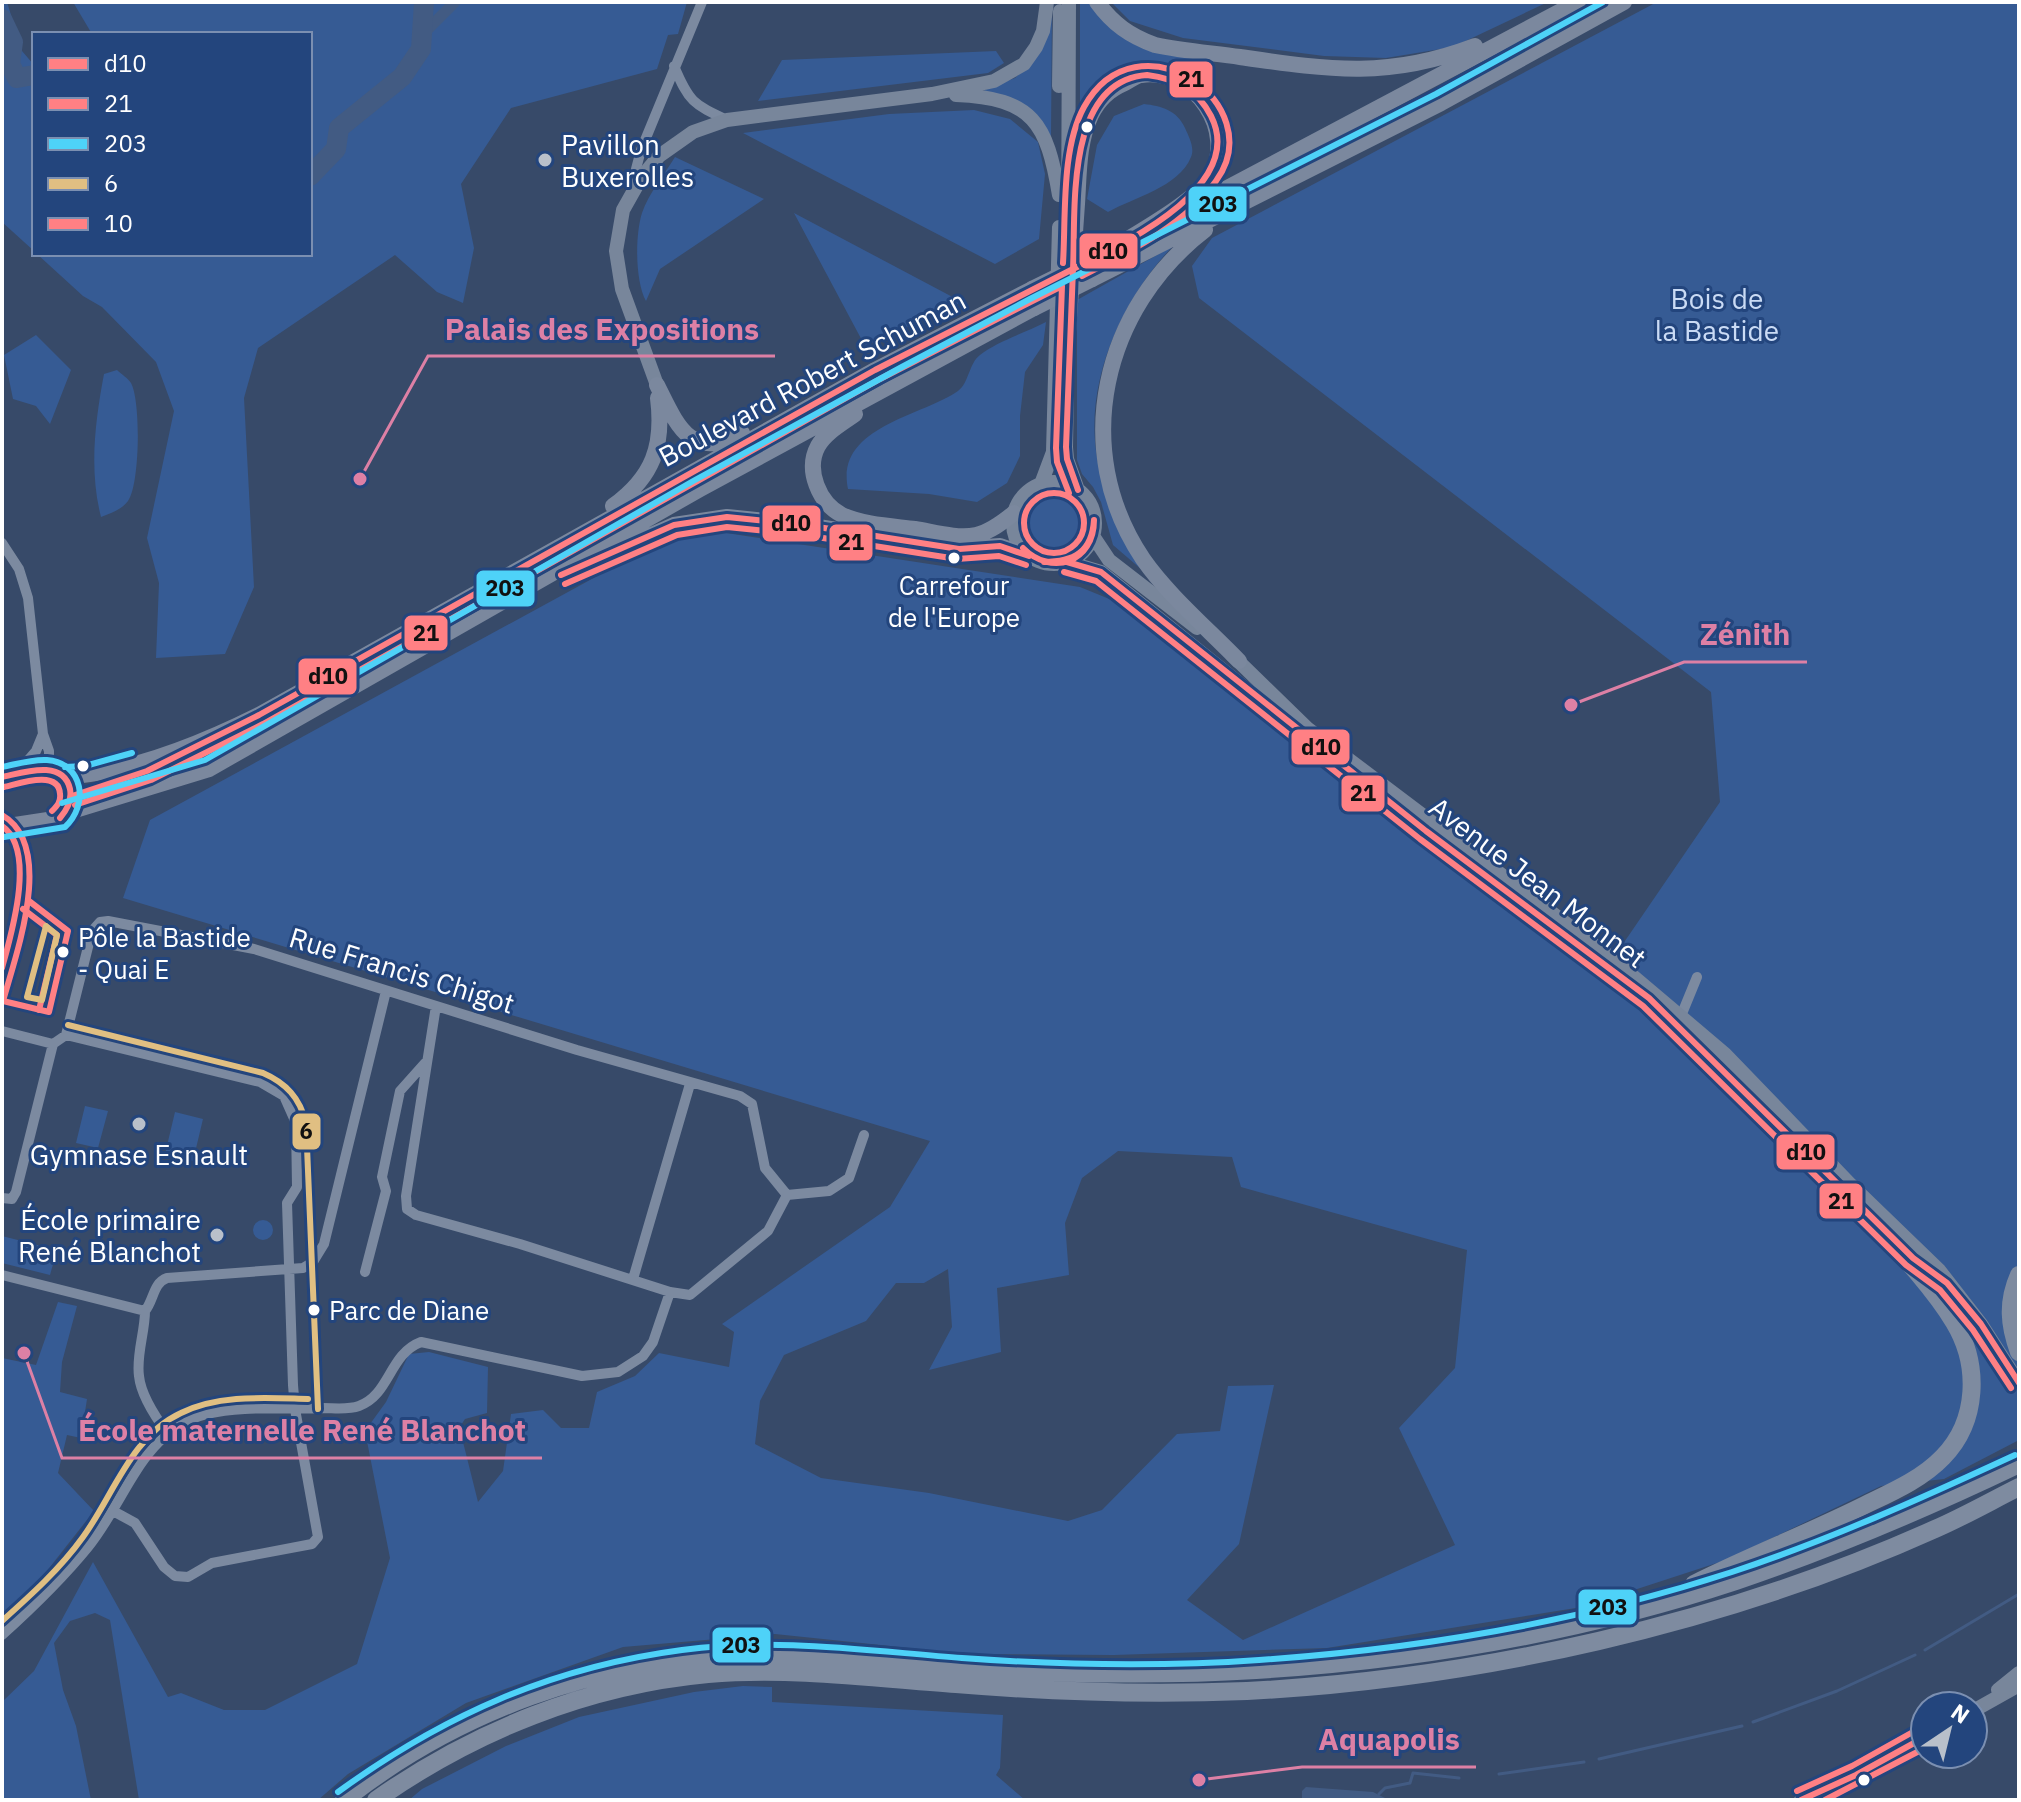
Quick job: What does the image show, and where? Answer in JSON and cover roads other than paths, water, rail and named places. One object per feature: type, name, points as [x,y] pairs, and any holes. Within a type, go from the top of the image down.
[{"type":"highway","points":[[1646,1607],[1804,1536],[1908,1484],[1942,1458],[1962,1432],[1970,1405],[1973,1377],[1962,1337],[1954,1321],[1929,1289],[1845,1192]]},
{"type":"highway","points":[[2019,1275],[2009,1306],[2012,1333],[2019,1352]]},
{"type":"highway","points":[[344,1800],[419,1747],[480,1716],[534,1694],[583,1679],[672,1662],[739,1655],[812,1655],[969,1668],[1148,1675],[1367,1661],[1484,1643],[1646,1607],[1733,1582],[1865,1533],[2019,1464]]},
{"type":"highway","points":[[376,1800],[436,1761],[518,1721],[602,1692],[688,1676],[803,1672],[1043,1691],[1178,1692],[1372,1681],[1490,1664],[1694,1616],[1773,1592],[1935,1529],[2019,1487]]},
{"type":"main road","points":[[875,370],[793,404],[728,440],[718,443],[691,439],[677,426],[657,385],[622,289],[616,251],[623,210],[641,178],[659,156],[693,132],[727,120],[932,94],[994,81],[1024,64],[1043,31],[1047,2]]},
{"type":"main road","points":[[1041,484],[1052,461],[1054,436],[1060,2]]},
{"type":"main road","points":[[499,604],[674,525],[727,517],[805,525],[950,548],[1000,546],[1047,563],[1067,562],[1087,547],[1093,536],[1093,511],[1078,490],[1066,447],[1069,2]]},
{"type":"main road","points":[[1097,2],[1119,27],[1135,38],[1155,45],[1281,63],[1365,70],[1437,61],[1577,2]]},
{"type":"main road","name":"Boulevard Robert Schuman","points":[[65,777],[117,769],[217,736],[875,370],[1100,255],[1577,2]]},
{"type":"main road","name":"Boulevard Robert Schuman","points":[[2,827],[52,820],[65,813],[209,769],[700,489],[905,377],[1034,308],[1441,103],[1624,2]]},
{"type":"main road","points":[[1068,332],[1080,164],[1084,133],[1090,117],[1110,90],[1141,75],[1170,77],[1194,90],[1210,111],[1218,135],[1219,154],[1209,179],[1184,202],[1100,255]]},
{"type":"main road","points":[[932,94],[995,98],[1016,107],[1035,121],[1048,141],[1059,195]]},
{"type":"main road","points":[[1239,661],[1144,560],[1121,520],[1105,467],[1105,398],[1111,363],[1123,329],[1144,291],[1172,258],[1203,231],[1276,187]]},
{"type":"main road","points":[[905,377],[828,433],[818,446],[813,462],[815,482],[826,502],[840,514],[859,521],[956,536],[976,535],[995,527],[1014,513],[1024,495],[1041,484],[1061,482],[1078,490]]},
{"type":"main road","points":[[552,550],[632,492],[645,474],[655,455],[661,425],[657,385]]},
{"type":"main road","points":[[1014,513],[1015,537],[1029,556]]},
{"type":"main road","name":"Avenue Jean Monnet","points":[[1093,536],[1109,560],[1239,661],[1307,728],[1590,942],[1725,1054],[1850,1184],[1939,1270],[1981,1324],[2019,1383]]},
{"type":"main road","name":"Avenue Jean Monnet","points":[[1067,562],[1101,572],[1413,821],[1649,998],[1913,1258],[1947,1283]]},
{"type":"main road","points":[[9,776],[49,769],[65,777],[72,796],[65,813]]},
{"type":"main road","points":[[1989,1698],[2019,1673]]},
{"type":"main road","points":[[1989,1701],[2019,1685]]},
{"type":"main road","points":[[1801,1800],[1909,1746]]},
{"type":"street","points":[[641,178],[636,169],[641,150],[702,2]]},
{"type":"street","points":[[674,66],[681,84],[696,105],[727,120]]},
{"type":"street","points":[[2,543],[19,569],[28,598],[49,769]]},
{"type":"street","points":[[9,776],[36,751],[43,734]]},
{"type":"street","name":"Rue Francis Chigot","points":[[66,1035],[92,931],[100,922],[254,949],[690,1084],[740,1096],[752,1104],[765,1168],[787,1195]]},
{"type":"street","points":[[1681,1016],[1697,977]]},
{"type":"street","points":[[168,1434],[143,1393],[139,1376],[145,1311],[157,1285],[167,1278],[303,1268],[313,1262],[324,1244],[386,991]]},
{"type":"street","points":[[436,1006],[407,1209],[416,1215],[670,1292],[690,1295],[745,1251],[768,1231],[787,1195],[829,1191],[849,1178],[864,1135]]},
{"type":"street","points":[[2,1031],[53,1044]]},
{"type":"street","points":[[2,1198],[12,1199],[16,1192],[53,1044],[66,1035],[241,1077],[276,1090],[288,1103],[296,1123],[297,1187],[287,1203],[295,1409],[318,1532],[312,1544],[212,1563],[188,1577],[175,1576],[135,1523],[113,1511]]},
{"type":"street","points":[[365,1272],[386,1191],[382,1177],[400,1091],[426,1061]]},
{"type":"street","points":[[633,1279],[690,1084]]},
{"type":"street","points":[[2,1275],[145,1311]]},
{"type":"street","points":[[2,1635],[56,1584],[90,1545],[146,1454],[180,1424],[208,1413],[360,1406],[381,1388],[401,1354],[421,1342],[582,1376],[618,1372],[643,1356],[653,1342],[670,1292]]},
{"type":"waterway","points":[[312,174],[336,149],[339,128],[402,77],[421,49],[424,2]]},
{"type":"waterway","points":[[423,34],[455,2]]},
{"type":"waterway","points":[[2,19],[13,42],[10,64],[17,78],[32,75]]},
{"type":"waterway","points":[[1925,1650],[2019,1594]]},
{"type":"waterway","points":[[1753,1722],[1837,1691],[1915,1655]]},
{"type":"waterway","points":[[1599,1759],[1742,1726]]},
{"type":"waterway","points":[[1499,1774],[1584,1762]]},
{"type":"waterway","points":[[1379,1794],[1385,1788],[1410,1783],[1413,1773],[1459,1778]]},
{"type":"place","name":"Pavillon Buxerolles","points":[[545,160]]},
{"type":"place","name":"Palais des Expositions","points":[[360,479]]},
{"type":"place","name":"Carrefour de l'Europe","points":[[954,558]]},
{"type":"place","name":"Zénith","points":[[1571,705]]},
{"type":"place","name":"Pôle la Bastide - Quai E","points":[[63,952]]},
{"type":"place","name":"Gymnase Esnault","points":[[139,1124]]},
{"type":"place","name":"École primaire René Blanchot","points":[[217,1235]]},
{"type":"place","name":"Parc de Diane","points":[[314,1310]]},
{"type":"place","name":"École maternelle René Blanchot","points":[[24,1353]]},
{"type":"place","name":"Aquapolis","points":[[1199,1780]]},
{"type":"park label","name":"Bois de la Bastide","points":[[1717,314]]}]
